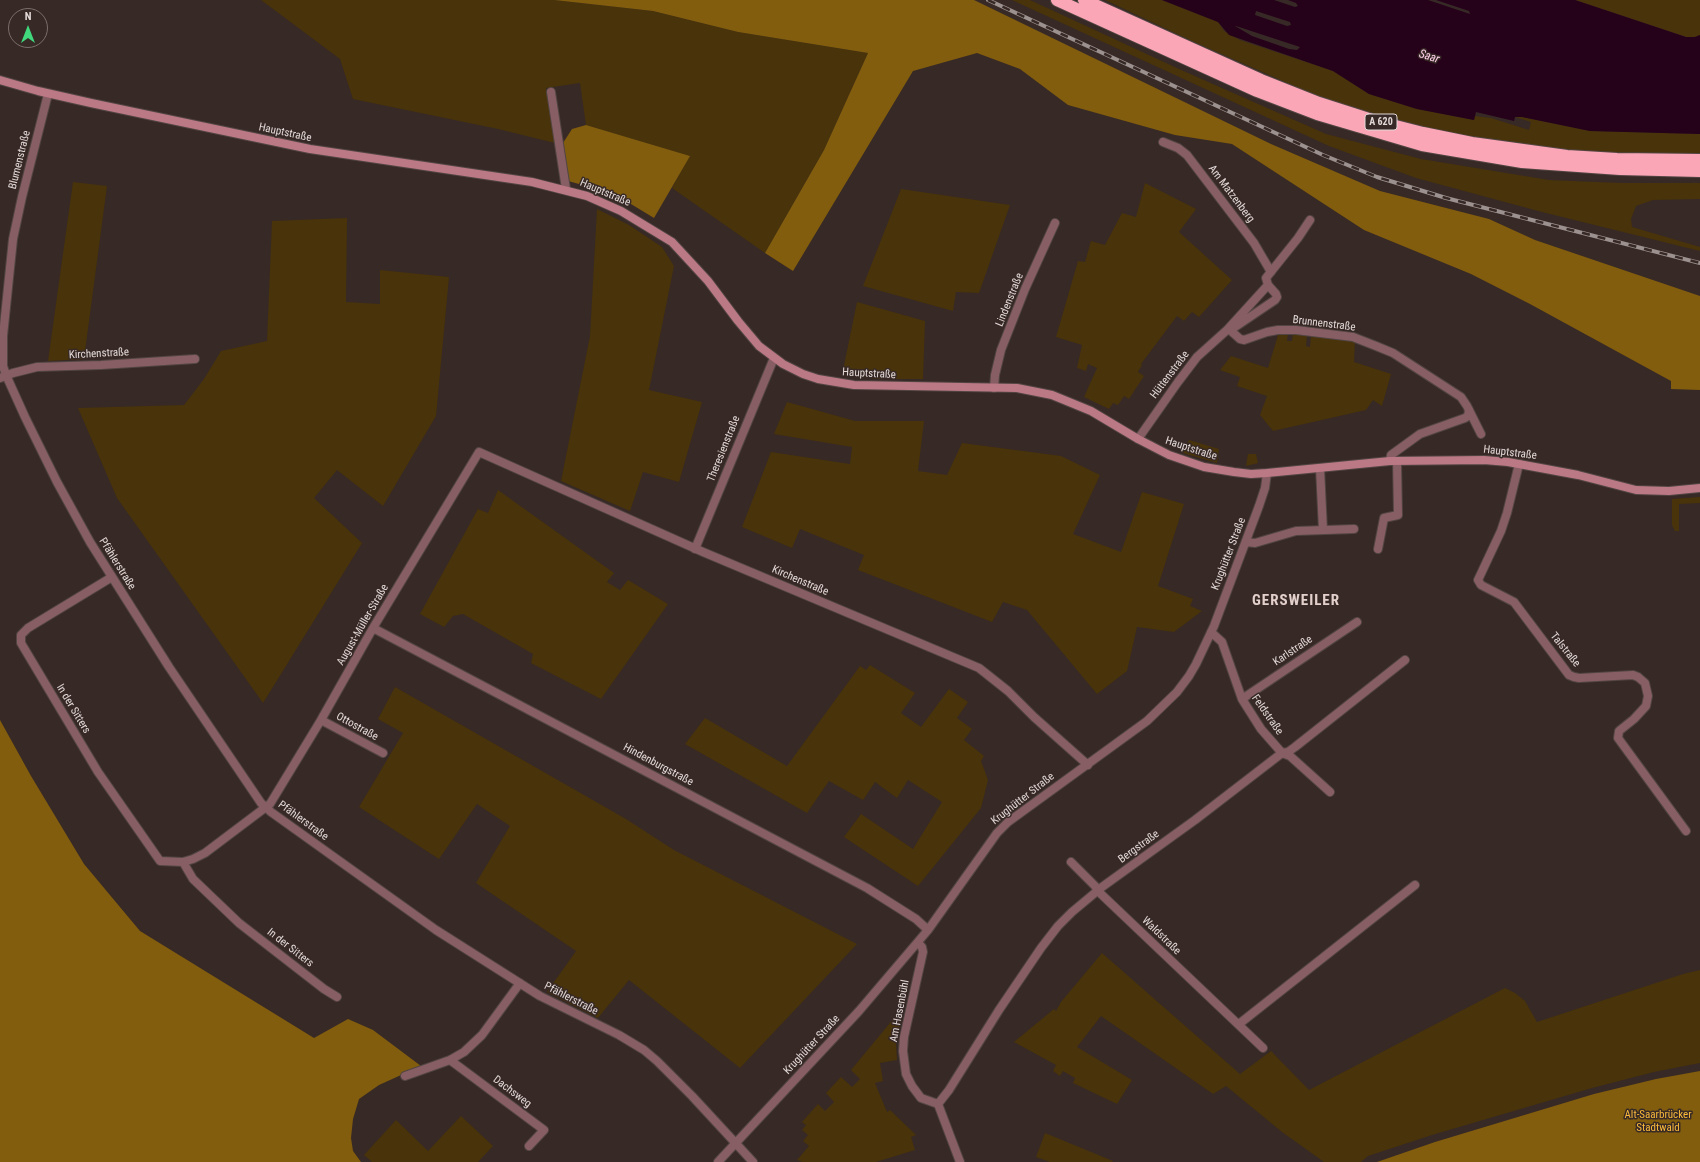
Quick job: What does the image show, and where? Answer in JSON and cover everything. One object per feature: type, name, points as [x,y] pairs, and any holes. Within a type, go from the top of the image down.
[{"type":"highway","name":"A 620","points":[[1057,0],[1257,91],[1317,114],[1415,143],[1522,162],[1620,170],[1700,171]]},
{"type":"highway","name":"A 620","points":[[1084,0],[1261,80],[1327,106],[1372,120],[1423,133],[1472,143],[1567,156],[1617,159],[1700,160]]},
{"type":"main road","name":"Hauptstraße","points":[[0,80],[48,94],[310,149],[532,182],[566,189],[587,196],[621,211],[672,242],[708,281],[750,335],[774,358],[803,374],[837,383],[854,386],[1017,388],[1052,395],[1091,411],[1138,439],[1169,455],[1204,467],[1246,474],[1393,461],[1484,460],[1519,464],[1588,477],[1636,490],[1669,491],[1700,488]]},
{"type":"street","points":[[551,92],[566,189]]},
{"type":"street","name":"Blumenstraße","points":[[3,377],[3,336],[13,239],[23,190],[48,94]]},
{"type":"street","name":"Am Matzenberg","points":[[1163,142],[1178,148],[1187,155],[1254,243],[1271,272]]},
{"type":"street","name":"Hüttenstraße","points":[[1228,330],[1275,300],[1277,297],[1276,294],[1268,285],[1266,278],[1298,238],[1310,220]]},
{"type":"street","name":"Lindenstraße","points":[[994,388],[995,375],[1001,350],[1025,289],[1055,223]]},
{"type":"street","name":"Hüttenstraße","points":[[1138,439],[1197,357],[1228,330],[1268,285]]},
{"type":"street","name":"Brunnenstraße","points":[[1228,330],[1240,339],[1244,340],[1278,330],[1296,330],[1353,337],[1393,353],[1461,397],[1481,434]]},
{"type":"street","name":"Theresienstraße","points":[[695,549],[774,358]]},
{"type":"street","name":"Kirchenstraße","points":[[3,377],[37,367],[101,365],[195,359]]},
{"type":"street","name":"Pfählerstraße","points":[[3,377],[57,482],[112,577],[169,667],[266,808],[431,927],[540,996],[619,1035],[644,1050],[692,1096],[753,1162]]},
{"type":"street","points":[[1378,549],[1384,518],[1398,515],[1393,461],[1391,455],[1420,434],[1465,418],[1468,416],[1469,410]]},
{"type":"street","name":"Kirchenstraße","points":[[479,452],[695,549],[979,668],[1008,691],[1034,717],[1088,765]]},
{"type":"street","name":"August-Müller-Straße","points":[[266,808],[321,720],[373,628],[479,452]]},
{"type":"street","name":"Talstraße","points":[[1519,464],[1501,531],[1478,580],[1481,585],[1514,602],[1569,675],[1579,678],[1627,675],[1638,676],[1645,683],[1648,696],[1646,706],[1634,719],[1619,731],[1618,738],[1686,831]]},
{"type":"street","points":[[1320,468],[1323,530]]},
{"type":"street","name":"Krughütter Straße","points":[[718,1162],[853,1017],[918,943],[997,833],[1008,822],[1148,721],[1163,708],[1189,676],[1211,632],[1246,542],[1265,488],[1267,473]]},
{"type":"street","points":[[1246,542],[1255,543],[1296,531],[1354,529]]},
{"type":"street","name":"In der Sitters","points":[[112,577],[28,628],[21,635],[21,643],[98,772],[160,861],[183,862],[205,853],[266,808]]},
{"type":"street","name":"Karlstraße","points":[[1242,699],[1357,622]]},
{"type":"street","name":"Hindenburgstraße","points":[[373,628],[867,888],[916,919],[928,930]]},
{"type":"street","name":"Feldstraße","points":[[1211,632],[1222,642],[1242,699],[1261,730],[1282,753],[1290,756],[1330,792]]},
{"type":"street","name":"Bergstraße","points":[[938,1104],[949,1090],[999,1010],[1041,948],[1067,917],[1098,891],[1195,820],[1282,753],[1288,752],[1295,747],[1406,660]]},
{"type":"street","name":"Ottostraße","points":[[321,720],[383,753]]},
{"type":"street","name":"In der Sitters","points":[[183,862],[193,879],[239,923],[324,989],[337,997]]},
{"type":"street","name":"Waldstraße","points":[[1072,862],[1098,891],[1263,1048]]},
{"type":"street","points":[[1239,1024],[1415,885]]},
{"type":"street","name":"Am Hasenbühl","points":[[918,943],[922,947],[923,952],[904,1038],[905,1066],[909,1080],[916,1093],[921,1098],[938,1104]]},
{"type":"street","points":[[405,1076],[450,1060],[464,1052],[482,1035],[520,983]]},
{"type":"street","name":"Dachsweg","points":[[450,1060],[544,1130],[529,1146]]},
{"type":"street","points":[[938,1104],[960,1162]]},
{"type":"shaded area","points":[[261,0],[554,0],[653,11],[738,32],[868,53],[824,150],[765,253],[672,188],[689,156],[586,125],[580,83],[546,88],[555,143],[498,129],[353,99],[340,59]]},
{"type":"shaded area","points":[[1012,0],[1030,0],[1179,69],[1326,134],[1421,159],[1549,180],[1621,183],[1700,183],[1700,199],[1653,200],[1636,206],[1631,219],[1632,227],[1700,247],[1700,251],[1542,212],[1416,178],[1329,146]]},
{"type":"shaded area","points":[[1105,0],[1162,0],[1218,22],[1224,31],[1240,40],[1333,71],[1369,94],[1417,109],[1474,120],[1475,116],[1491,118],[1529,130],[1531,122],[1515,117],[1522,117],[1590,131],[1700,134],[1700,153],[1617,154],[1525,149],[1434,132],[1333,103],[1192,41]]},
{"type":"shaded area","points":[[1575,0],[1700,0],[1700,35],[1695,37],[1686,37]]},
{"type":"shaded area","points":[[73,182],[107,186],[84,359],[48,361]]},
{"type":"shaded area","points":[[1145,183],[1196,209],[1179,232],[1232,280],[1199,317],[1192,312],[1184,321],[1177,316],[1141,364],[1142,365],[1138,372],[1144,376],[1129,399],[1124,396],[1118,405],[1113,403],[1109,409],[1084,397],[1097,368],[1088,364],[1086,371],[1077,368],[1082,345],[1056,337],[1078,261],[1085,262],[1091,241],[1105,245],[1122,213],[1136,217]]},
{"type":"shaded area","points":[[901,189],[1010,205],[979,293],[956,292],[953,311],[863,286]]},
{"type":"shaded area","points":[[597,209],[629,225],[662,247],[674,266],[649,390],[702,402],[679,482],[643,472],[630,511],[561,481],[590,336]]},
{"type":"shaded area","points":[[347,218],[346,302],[380,304],[380,270],[449,277],[436,416],[383,506],[337,470],[314,498],[362,543],[263,703],[117,498],[78,408],[184,405],[204,379],[221,351],[267,341],[272,221]]},
{"type":"shaded area","points":[[857,302],[925,321],[923,379],[879,379],[842,375]]},
{"type":"shaded area","points":[[1279,332],[1288,333],[1287,341],[1292,341],[1293,333],[1307,335],[1306,346],[1310,347],[1311,335],[1355,341],[1354,362],[1391,374],[1382,406],[1373,400],[1366,410],[1273,431],[1260,415],[1267,396],[1237,386],[1240,377],[1220,370],[1231,356],[1268,368]]},
{"type":"shaded area","points":[[787,402],[855,421],[924,421],[918,471],[947,475],[962,443],[1061,456],[1100,475],[1073,534],[1121,552],[1142,492],[1184,504],[1158,586],[1193,599],[1190,606],[1202,611],[1174,632],[1137,627],[1127,671],[1097,694],[1027,610],[1003,602],[992,622],[858,570],[864,555],[800,529],[792,548],[742,527],[771,452],[850,464],[852,447],[774,434]]},
{"type":"shaded area","points":[[1189,440],[1219,449],[1217,463],[1183,453]]},
{"type":"shaded area","points":[[1248,454],[1256,454],[1258,463],[1246,466]]},
{"type":"shaded area","points":[[498,490],[614,573],[607,582],[620,590],[628,580],[668,604],[601,699],[531,663],[533,654],[463,614],[453,616],[444,627],[420,614],[478,509],[488,513]]},
{"type":"shaded area","points":[[1700,497],[1700,503],[1679,504],[1679,531],[1675,531],[1672,525],[1672,499]]},
{"type":"shaded area","points":[[870,665],[915,693],[901,713],[921,727],[949,689],[968,702],[957,718],[972,729],[964,740],[984,756],[981,761],[988,780],[981,808],[918,886],[844,837],[861,814],[913,849],[942,802],[908,780],[897,798],[875,782],[863,800],[829,781],[807,813],[685,744],[705,718],[787,766],[860,666],[866,670]]},
{"type":"shaded area","points":[[395,687],[626,819],[674,850],[857,944],[740,1068],[629,980],[598,1018],[547,992],[576,951],[476,883],[510,826],[477,804],[439,859],[359,807],[403,733],[378,719]]},
{"type":"shaded area","points":[[1102,953],[1240,1074],[1271,1051],[1309,1090],[1505,988],[1515,993],[1525,1001],[1537,1022],[1683,974],[1700,970],[1700,1063],[1654,1072],[1592,1088],[1432,1135],[1368,1156],[1361,1162],[1324,1162],[1282,1132],[1226,1086],[1213,1094],[1101,1016],[1077,1047],[1132,1080],[1117,1104],[1073,1083],[1075,1078],[1063,1071],[1060,1076],[1053,1071],[1056,1065],[1014,1042],[1054,1009],[1056,1011],[1061,1002]]},
{"type":"shaded area","points":[[904,1006],[896,1043],[897,1060],[880,1063],[883,1081],[875,1083],[887,1112],[890,1110],[916,1135],[911,1137],[915,1150],[876,1162],[803,1162],[797,1160],[809,1146],[803,1141],[808,1135],[802,1130],[806,1125],[802,1122],[818,1104],[825,1111],[834,1102],[826,1093],[841,1077],[852,1087],[860,1079],[851,1070]]},
{"type":"shaded area","points":[[461,1116],[493,1146],[478,1162],[372,1162],[364,1155],[396,1120],[428,1151]]},
{"type":"shaded area","points":[[1045,1133],[1113,1161],[1050,1162],[1036,1157]]},
{"type":"green space","points":[[554,0],[974,0],[1271,144],[1380,191],[1489,219],[1535,240],[1700,296],[1700,390],[1671,389],[1671,381],[1530,304],[1471,274],[1364,230],[1232,144],[1175,135],[1068,105],[1020,69],[977,53],[913,71],[793,271],[765,253],[824,150],[868,53],[738,32],[653,11]]},
{"type":"green space","points":[[586,125],[690,156],[654,218],[626,201],[597,189],[568,181],[563,143],[572,129]]},
{"type":"green space","points":[[0,720],[31,776],[84,864],[140,931],[314,1038],[348,1019],[373,1030],[421,1066],[379,1085],[359,1099],[353,1119],[351,1138],[353,1151],[361,1162],[0,1162]]},
{"type":"green space","name":"Alt-Saarbrücker Stadtwald","points":[[1700,1071],[1700,1162],[1377,1162],[1435,1142],[1594,1094],[1656,1079]]},
{"type":"water","name":"Saar","points":[[1162,0],[1274,0],[1295,7],[1298,6],[1296,3],[1288,0],[1428,0],[1470,14],[1469,11],[1436,0],[1575,0],[1686,37],[1695,37],[1700,35],[1700,134],[1590,131],[1522,117],[1515,117],[1514,121],[1476,112],[1474,120],[1417,109],[1369,94],[1333,71],[1229,35],[1218,22]],"holes":[[[1256,11],[1290,22],[1291,25],[1287,26],[1255,15]],[[1236,26],[1300,47],[1297,50],[1289,49],[1252,36]]]},
{"type":"railway","points":[[988,0],[1323,155],[1377,177],[1446,198],[1700,263]]},
{"type":"district","name":"GERSWEILER","points":[[1296,601]]}]
